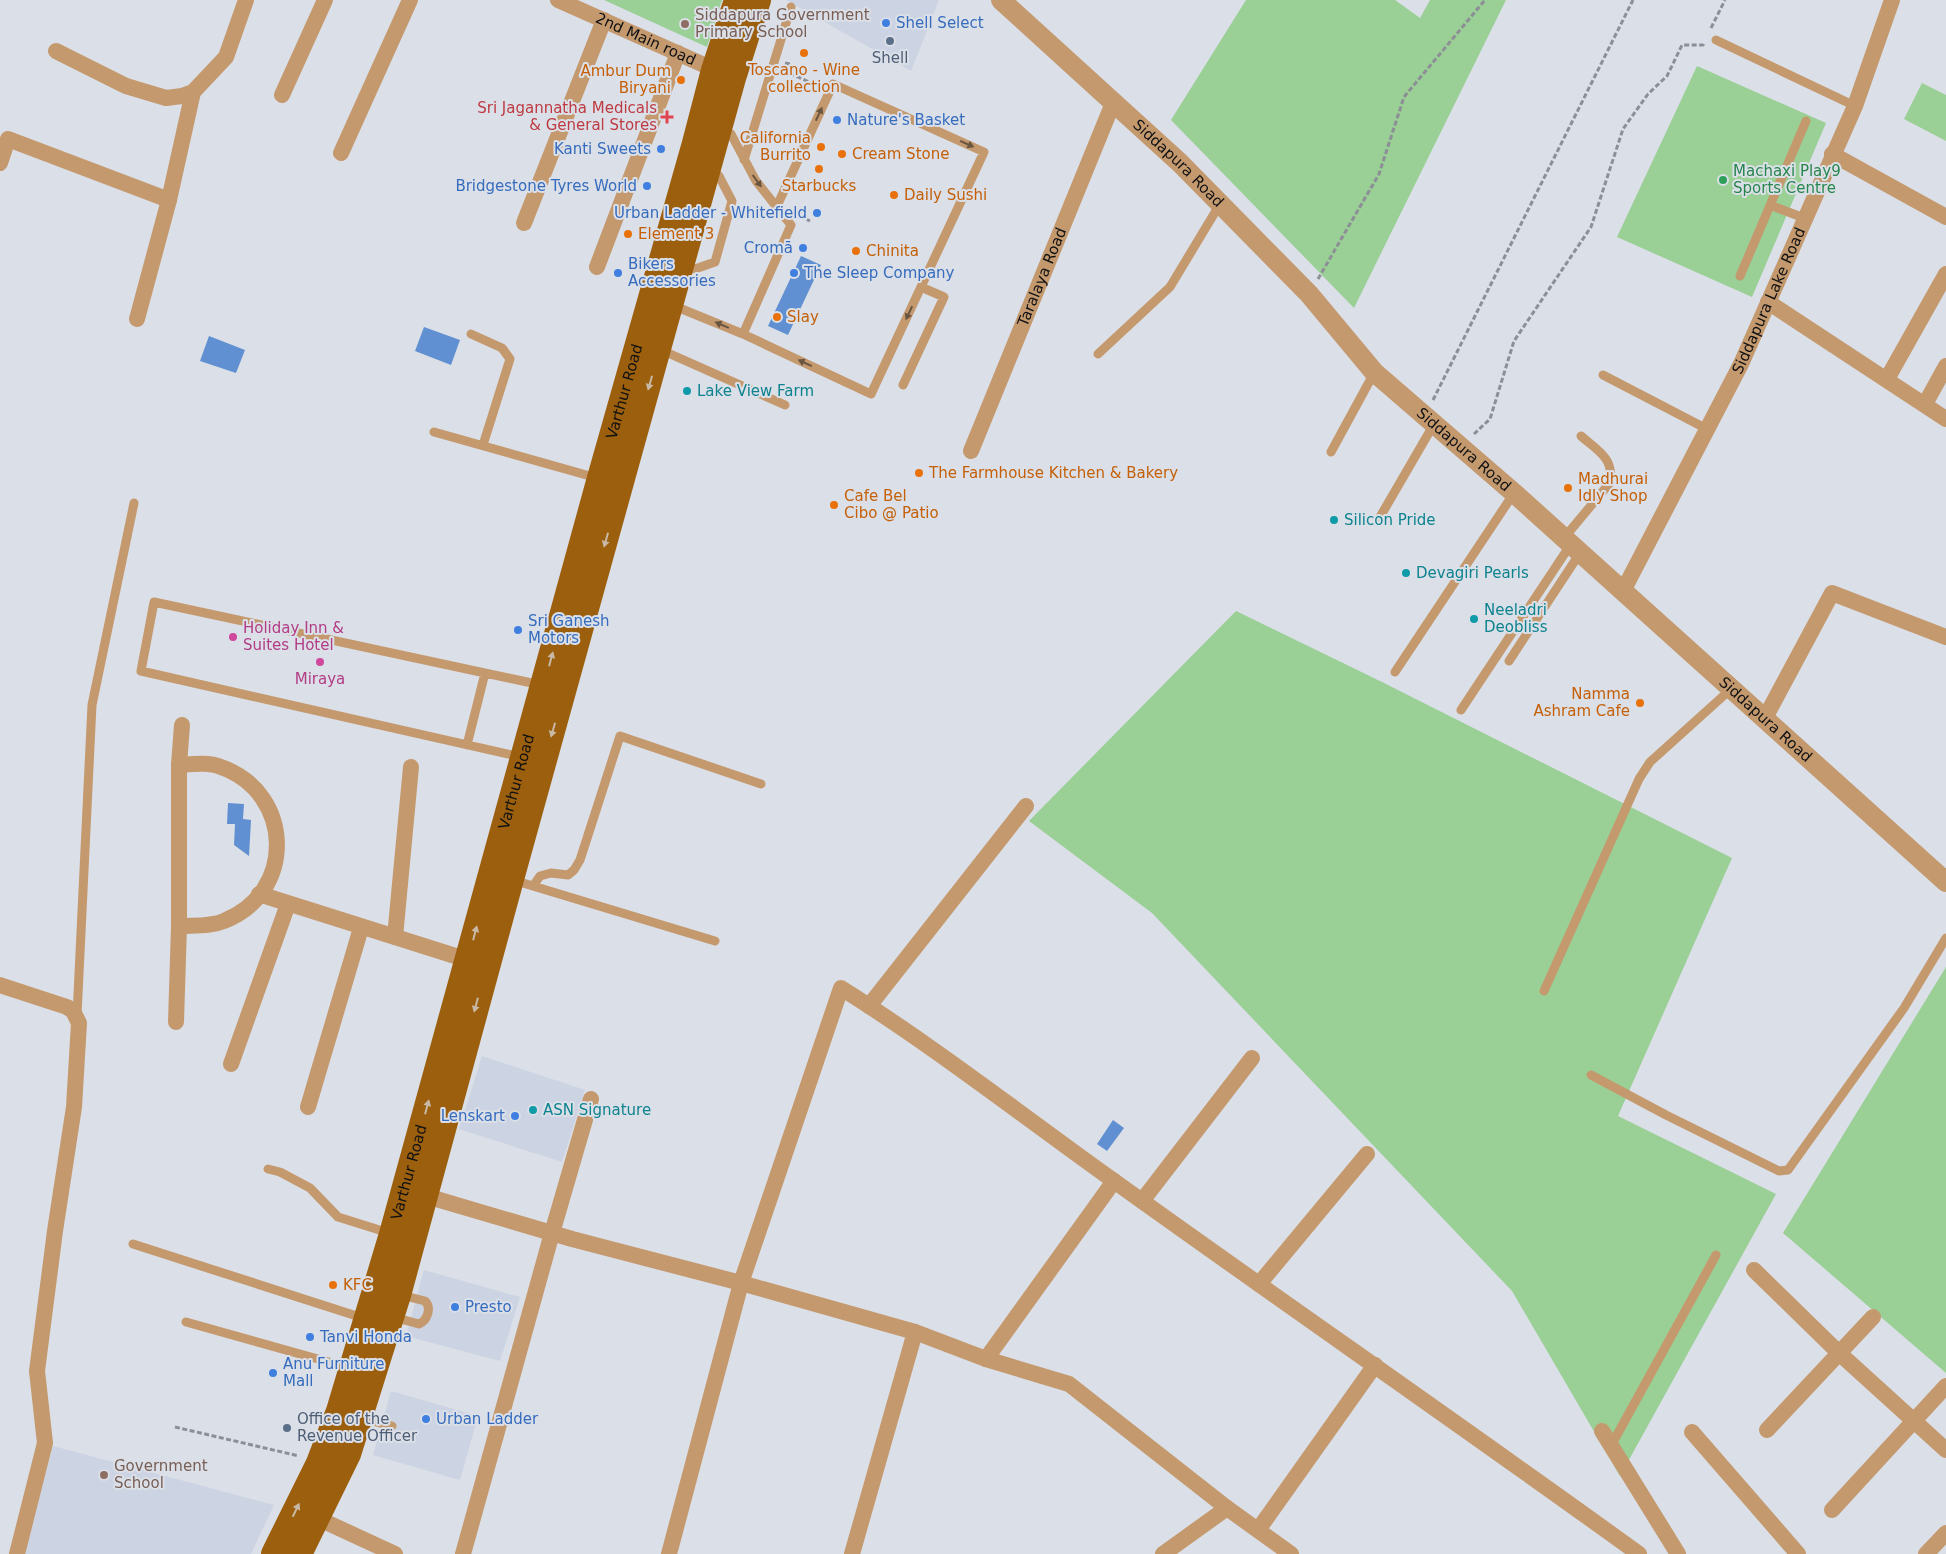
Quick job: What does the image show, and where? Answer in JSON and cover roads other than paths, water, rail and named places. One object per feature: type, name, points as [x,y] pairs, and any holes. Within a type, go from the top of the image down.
[{"type":"main road","name":"Varthur Road","points":[[274,1554],[319,1463],[339,1411],[392,1234],[415,1193],[522,883],[659,349],[721,129],[724,74],[737,0]]},
{"type":"main road","name":"Varthur Road","points":[[300,1554],[348,1454],[395,1306],[415,1193],[468,960],[600,478],[693,152],[724,74],[758,0]]},
{"type":"street","points":[[56,51],[126,86],[166,98],[182,96],[193,92],[226,57],[246,0]]},
{"type":"street","points":[[282,95],[325,0]]},
{"type":"street","points":[[341,153],[410,0]]},
{"type":"street","name":"2nd Main road","points":[[558,0],[724,74]]},
{"type":"street","name":"Siddapura Road","points":[[1001,0],[1180,163],[1309,294],[1374,372],[1514,493],[1946,882]]},
{"type":"street","name":"Siddapura Lake Road","points":[[1623,591],[1740,364],[1855,106],[1892,0]]},
{"type":"street","points":[[524,223],[604,20]]},
{"type":"street","points":[[597,267],[678,53]]},
{"type":"street","points":[[137,320],[169,200],[193,92]]},
{"type":"street","name":"Taralaya Road","points":[[971,451],[1113,103]]},
{"type":"street","points":[[0,163],[8,139],[169,200]]},
{"type":"street","points":[[1832,154],[1946,217]]},
{"type":"street","points":[[1887,379],[1946,274]]},
{"type":"street","points":[[1768,302],[1946,418]]},
{"type":"street","points":[[1925,404],[1946,366]]},
{"type":"street","points":[[1765,718],[1832,593],[1946,637]]},
{"type":"street","points":[[176,1022],[179,926],[179,765],[182,725]]},
{"type":"street","points":[[179,765],[200,763],[219,766],[240,776],[261,794],[275,823],[278,848],[267,885],[246,909],[224,921],[203,926],[179,926]]},
{"type":"street","points":[[395,937],[411,767]]},
{"type":"street","points":[[869,1006],[1026,806]]},
{"type":"street","points":[[259,894],[361,928],[468,960]]},
{"type":"street","points":[[231,1064],[288,904]]},
{"type":"street","points":[[308,1107],[361,928]]},
{"type":"street","points":[[0,985],[67,1007],[77,1016],[78,1022],[74,1107],[55,1231],[37,1371],[45,1443],[17,1554]]},
{"type":"street","points":[[669,1554],[740,1283],[841,988],[1023,1114],[1114,1181],[1639,1554]]},
{"type":"street","points":[[1142,1201],[1252,1058]]},
{"type":"street","points":[[463,1554],[591,1099]]},
{"type":"street","points":[[1259,1284],[1367,1154]]},
{"type":"street","points":[[986,1359],[1114,1181]]},
{"type":"street","points":[[415,1193],[552,1233],[914,1332],[986,1359],[1069,1384],[1227,1508],[1290,1554]]},
{"type":"street","points":[[1754,1270],[1840,1353],[1946,1450]]},
{"type":"street","points":[[1767,1430],[1873,1317]]},
{"type":"street","points":[[852,1554],[914,1332]]},
{"type":"street","points":[[1258,1530],[1375,1365]]},
{"type":"street","points":[[1832,1510],[1946,1386]]},
{"type":"street","points":[[1692,1432],[1798,1554]]},
{"type":"street","points":[[1607,1437],[1678,1554]]},
{"type":"street","points":[[1163,1554],[1227,1508]]},
{"type":"street","points":[[317,1518],[395,1554]]},
{"type":"street","points":[[1926,1554],[1946,1533]]},
{"type":"lane","points":[[744,160],[791,7]]},
{"type":"lane","points":[[1716,40],[1855,106]]},
{"type":"lane","points":[[671,304],[743,334],[871,394],[984,152],[833,84],[777,206]]},
{"type":"lane","points":[[1740,276],[1806,121]]},
{"type":"lane","points":[[721,129],[731,134],[756,181],[791,225],[743,334]]},
{"type":"lane","points":[[1098,354],[1170,287],[1220,204]]},
{"type":"lane","points":[[1770,205],[1804,218]]},
{"type":"lane","points":[[903,385],[944,297],[921,287]]},
{"type":"lane","points":[[471,334],[502,348],[510,359],[483,445]]},
{"type":"lane","points":[[659,349],[785,405]]},
{"type":"lane","points":[[1332,452],[1374,372]]},
{"type":"lane","points":[[1603,375],[1706,430]]},
{"type":"lane","points":[[1380,517],[1430,420]]},
{"type":"lane","points":[[434,432],[600,478]]},
{"type":"lane","points":[[1461,710],[1572,545],[1609,484],[1611,477],[1606,457],[1580,436]]},
{"type":"lane","points":[[1395,672],[1514,493]]},
{"type":"lane","points":[[77,1016],[92,706],[134,503]]},
{"type":"lane","points":[[1509,661],[1572,545]]},
{"type":"lane","points":[[524,757],[141,671],[154,602],[544,686]]},
{"type":"lane","points":[[467,745],[485,673]]},
{"type":"lane","points":[[1544,991],[1639,779],[1650,762],[1731,689]]},
{"type":"lane","points":[[522,883],[551,873],[568,875],[574,870],[580,860],[620,736],[761,784]]},
{"type":"lane","points":[[522,883],[715,941]]},
{"type":"lane","points":[[1590,1075],[1666,1115],[1783,1172],[1788,1170],[1904,1008],[1946,938]]},
{"type":"lane","points":[[268,1169],[280,1172],[310,1188],[338,1217],[392,1234]]},
{"type":"lane","points":[[133,1244],[366,1319]]},
{"type":"lane","points":[[1607,1437],[1716,1255]]},
{"type":"lane","points":[[186,1322],[351,1368]]},
{"type":"lane","points":[[360,1418],[392,1426]]},
{"type":"water","points":[[801,256],[821,265],[788,335],[768,326]]},
{"type":"water","points":[[424,327],[460,340],[451,365],[415,351]]},
{"type":"water","points":[[209,336],[245,350],[236,373],[200,361]]},
{"type":"water","points":[[228,803],[244,804],[243,819],[251,820],[249,856],[234,845],[235,824],[227,824]]},
{"type":"water","points":[[1113,1120],[1124,1128],[1107,1151],[1097,1144]]},
{"type":"place","name":"Shell Select","points":[[886,23]]},
{"type":"place","name":"Siddapura Government Primary School","points":[[685,24]]},
{"type":"place","name":"Shell","points":[[890,41]]},
{"type":"place","name":"Toscano - Wine collection","points":[[804,53]]},
{"type":"place","name":"Ambur Dum Biryani","points":[[681,80]]},
{"type":"place","name":"Sri Jagannatha Medicals & General Stores","points":[[667,117]]},
{"type":"place","name":"Nature's Basket","points":[[837,120]]},
{"type":"place","name":"California Burrito","points":[[821,147]]},
{"type":"place","name":"Kanti Sweets","points":[[661,149]]},
{"type":"place","name":"Cream Stone","points":[[842,154]]},
{"type":"place","name":"Starbucks","points":[[819,169]]},
{"type":"place","name":"Machaxi Play9 Sports Centre","points":[[1723,180]]},
{"type":"place","name":"Bridgestone Tyres World","points":[[647,186]]},
{"type":"place","name":"Daily Sushi","points":[[894,195]]},
{"type":"place","name":"Urban Ladder - Whitefield","points":[[817,213]]},
{"type":"place","name":"Element 3","points":[[628,234]]},
{"type":"place","name":"Cromā","points":[[803,248]]},
{"type":"place","name":"Chinita","points":[[856,251]]},
{"type":"place","name":"Bikers Accessories","points":[[618,273]]},
{"type":"place","name":"The Sleep Company","points":[[794,273]]},
{"type":"place","name":"Slay","points":[[777,317]]},
{"type":"place","name":"Lake View Farm","points":[[687,391]]},
{"type":"place","name":"The Farmhouse Kitchen & Bakery","points":[[919,473]]},
{"type":"place","name":"Madhurai Idly Shop","points":[[1568,488]]},
{"type":"place","name":"Cafe Bel Cibo @ Patio","points":[[834,505]]},
{"type":"place","name":"Silicon Pride","points":[[1334,520]]},
{"type":"place","name":"Devagiri Pearls","points":[[1406,573]]},
{"type":"place","name":"Neeladri Deobliss","points":[[1474,619]]},
{"type":"place","name":"Sri Ganesh Motors","points":[[518,630]]},
{"type":"place","name":"Holiday Inn & Suites Hotel","points":[[233,637]]},
{"type":"place","name":"Miraya","points":[[320,662]]},
{"type":"place","name":"Namma Ashram Cafe","points":[[1640,703]]},
{"type":"place","name":"ASN Signature","points":[[533,1110]]},
{"type":"place","name":"Lenskart","points":[[515,1116]]},
{"type":"place","name":"KFC","points":[[333,1285]]},
{"type":"place","name":"Presto","points":[[455,1307]]},
{"type":"place","name":"Tanvi Honda","points":[[310,1337]]},
{"type":"place","name":"Anu Furniture Mall","points":[[273,1373]]},
{"type":"place","name":"Urban Ladder","points":[[426,1419]]},
{"type":"place","name":"Office of the Revenue Officer","points":[[287,1428]]},
{"type":"place","name":"Government School","points":[[104,1475]]}]
